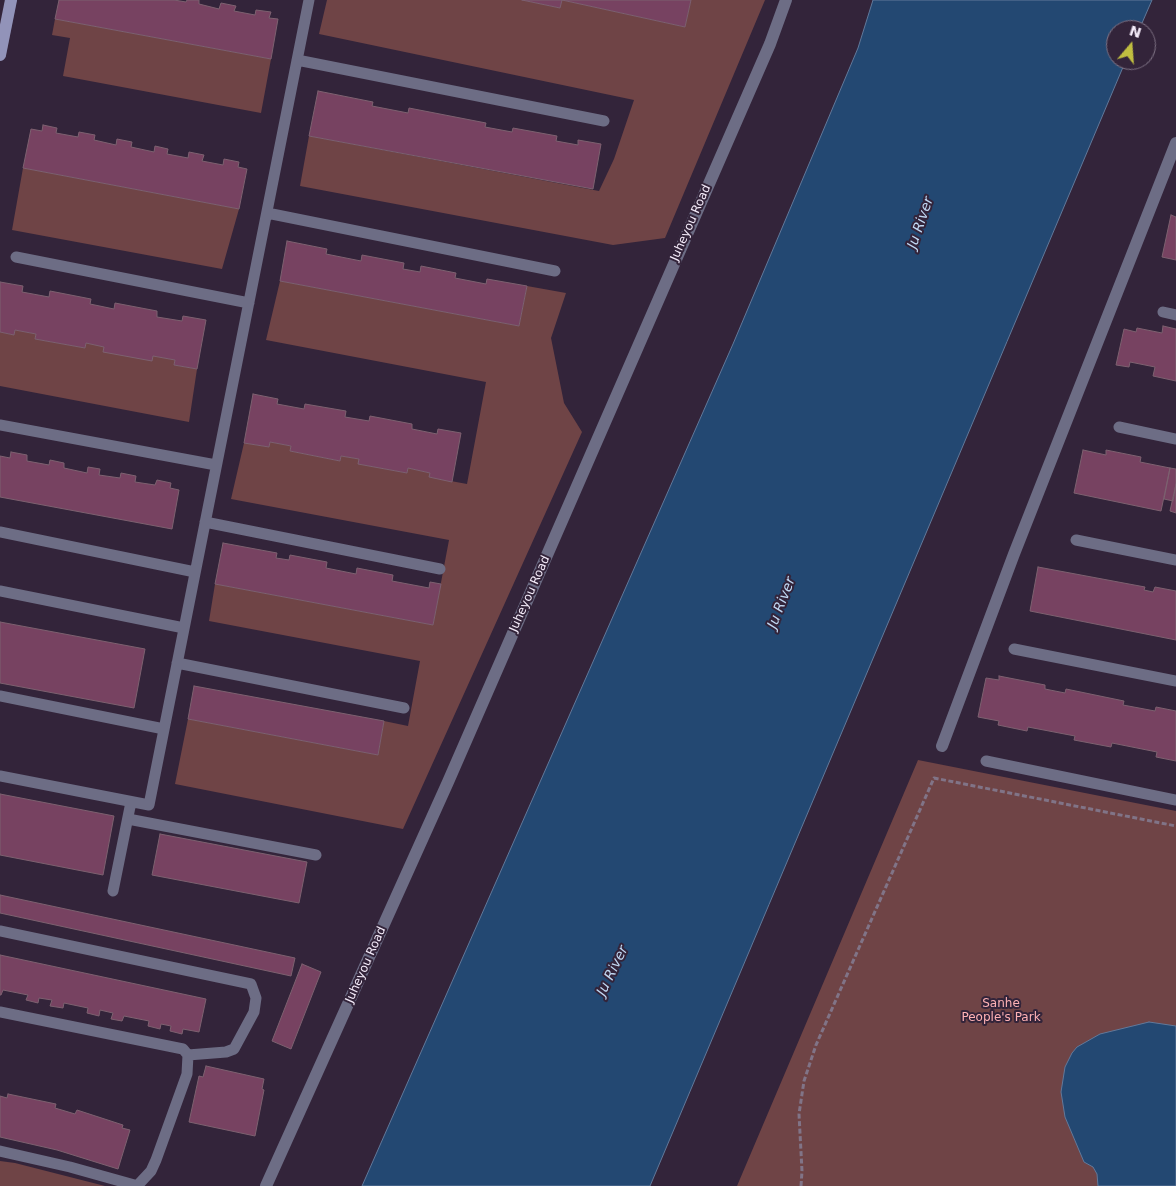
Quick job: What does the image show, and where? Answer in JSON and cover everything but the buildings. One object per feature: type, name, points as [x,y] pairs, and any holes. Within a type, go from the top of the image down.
[{"type":"street","points":[[0,55],[11,0]]},
{"type":"street","name":"Juheyou Road","points":[[266,1186],[448,782],[762,62],[786,0]]},
{"type":"street","points":[[942,746],[1014,554],[1176,142]]},
{"type":"lane","points":[[0,776],[149,806],[309,0]]},
{"type":"lane","points":[[297,60],[604,121]]},
{"type":"lane","points":[[266,214],[555,271]]},
{"type":"lane","points":[[16,257],[249,303]]},
{"type":"lane","points":[[1163,312],[1176,314]]},
{"type":"lane","points":[[0,424],[216,465]]},
{"type":"lane","points":[[1119,427],[1176,439]]},
{"type":"lane","points":[[205,522],[440,570]]},
{"type":"lane","points":[[0,532],[195,572]]},
{"type":"lane","points":[[1076,540],[1176,560]]},
{"type":"lane","points":[[0,591],[184,628]]},
{"type":"lane","points":[[1014,649],[1176,681]]},
{"type":"lane","points":[[177,663],[404,708]]},
{"type":"lane","points":[[0,696],[164,728]]},
{"type":"lane","points":[[986,761],[1176,800]]},
{"type":"lane","points":[[113,891],[131,802]]},
{"type":"lane","points":[[128,819],[316,855]]},
{"type":"lane","points":[[0,931],[251,984],[256,998],[254,1012],[234,1049],[226,1052],[188,1055]]},
{"type":"lane","points":[[0,1012],[183,1048],[188,1055],[187,1074],[156,1160],[151,1171],[138,1186],[70,1167],[0,1151]]},
{"type":"path","points":[[801,1186],[799,1114],[804,1081],[816,1045],[934,778],[1176,826]]},
{"type":"green space","points":[[327,0],[522,0],[560,8],[562,0],[685,27],[691,0],[765,0],[665,238],[613,245],[300,186],[309,136],[599,191],[614,159],[634,100],[319,34]]},
{"type":"green space","points":[[55,19],[271,59],[261,113],[63,76],[70,38],[52,35]]},
{"type":"green space","points":[[23,168],[239,209],[222,269],[12,230]]},
{"type":"green space","points":[[280,281],[519,326],[527,286],[566,293],[551,338],[564,403],[582,432],[403,829],[175,784],[188,719],[378,755],[384,721],[408,726],[420,661],[209,621],[215,584],[433,625],[449,540],[231,499],[244,443],[269,447],[270,442],[291,446],[290,451],[340,461],[341,456],[359,459],[359,464],[407,473],[408,468],[430,473],[429,477],[467,484],[486,382],[266,340]]},
{"type":"green space","points":[[15,330],[36,334],[35,339],[85,348],[86,343],[175,360],[174,365],[197,369],[189,422],[0,386],[0,332],[14,335]]},
{"type":"green space","name":"Sanhe People's Park","points":[[918,760],[1176,811],[1176,1186],[737,1186]]},
{"type":"green space","points":[[0,1161],[15,1163],[105,1186],[0,1186]]},
{"type":"water","name":"Ju River","points":[[873,0],[1152,0],[1143,20],[1106,20],[1106,70],[1122,70],[650,1186],[362,1186],[733,344],[858,48]]},
{"type":"water","points":[[1149,1022],[1176,1026],[1176,1186],[1098,1186],[1097,1174],[1093,1167],[1084,1162],[1065,1117],[1061,1092],[1065,1067],[1077,1047],[1100,1034]]}]
